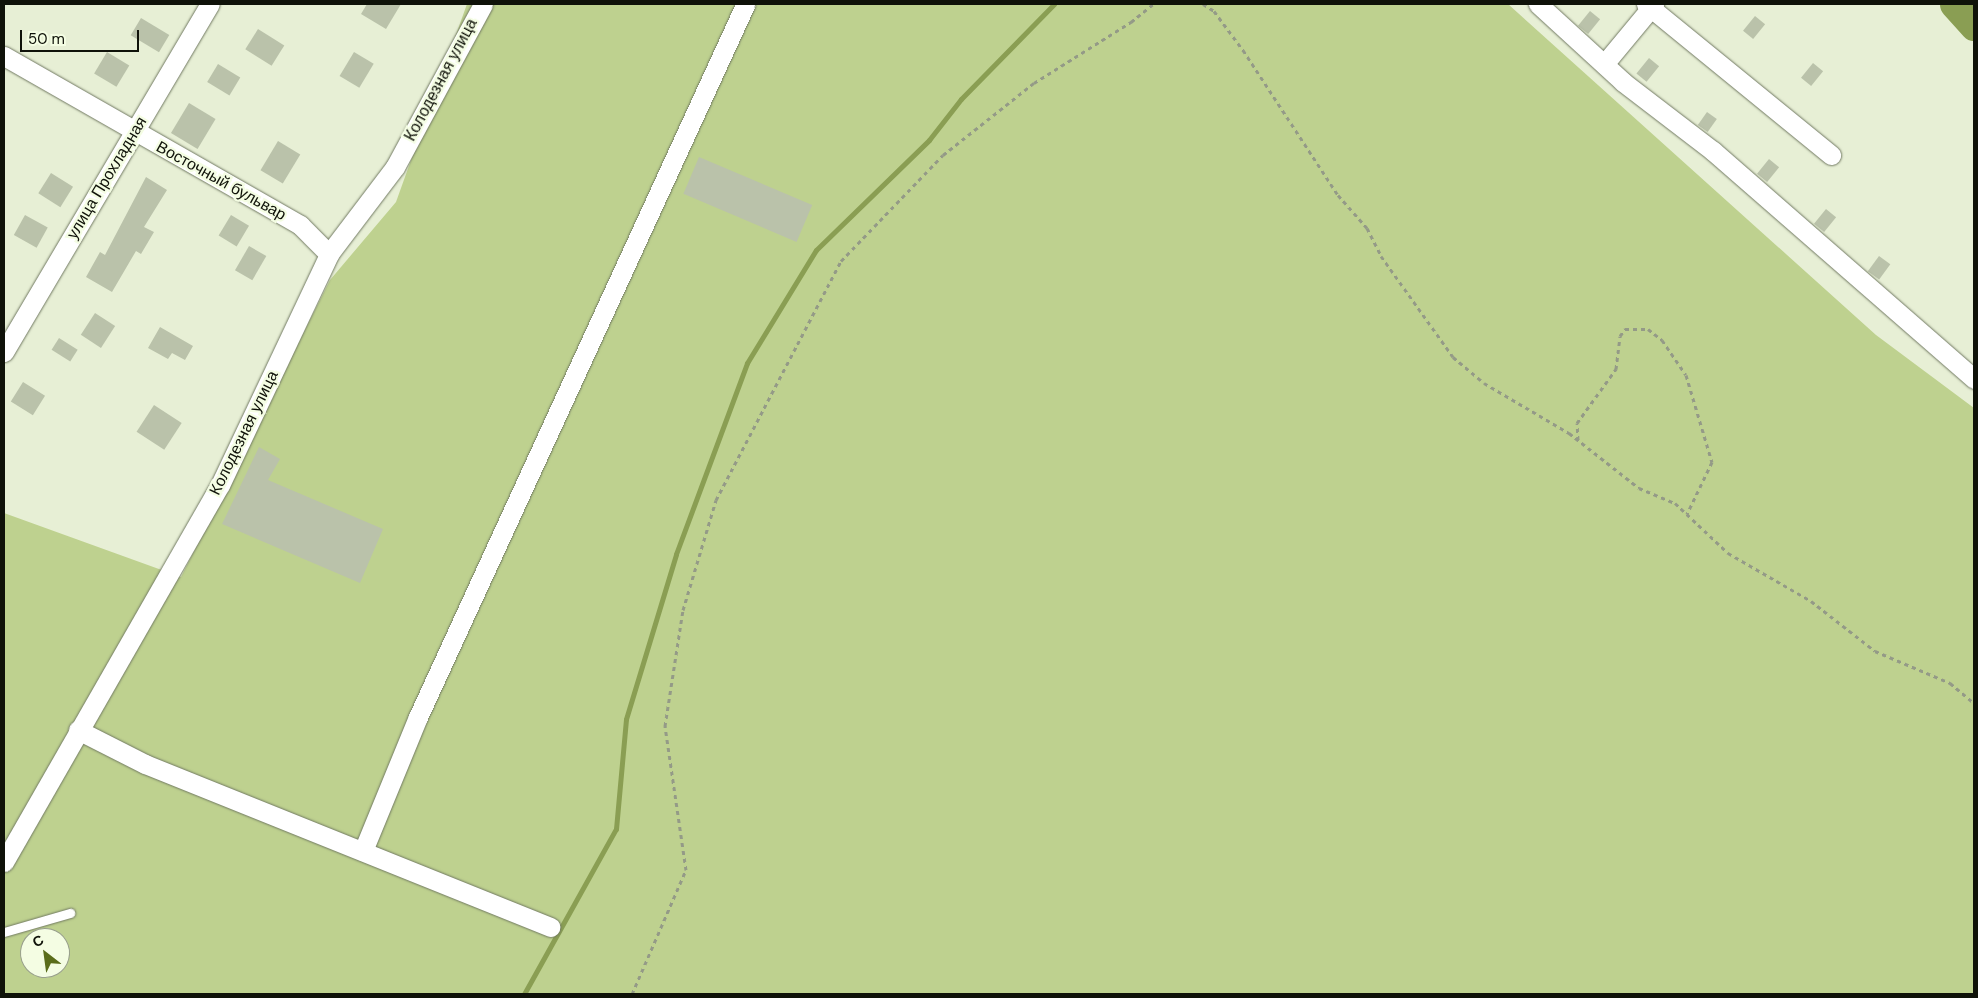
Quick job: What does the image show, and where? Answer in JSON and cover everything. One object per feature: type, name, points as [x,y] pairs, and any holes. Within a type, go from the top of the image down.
[{"type":"street","name":"улица Прохладная","points":[[4,352],[210,4]]},
{"type":"street","name":"Колодезная улица","points":[[4,862],[78,730],[132,642],[220,485],[329,254],[395,167],[483,4]]},
{"type":"street","points":[[1538,4],[1604,63],[1622,82],[1713,151],[1974,379]]},
{"type":"street","points":[[363,851],[418,717],[745,5]]},
{"type":"street","points":[[1604,63],[1650,5],[1831,155]]},
{"type":"street","name":"Восточный бульвар","points":[[4,56],[134,132],[300,225],[329,254]]},
{"type":"street","points":[[78,730],[145,764],[551,927]]},
{"type":"lane","points":[[4,932],[70,912]]},
{"type":"path","points":[[1203,4],[1214,11],[1243,50],[1338,195],[1367,228],[1381,256],[1453,357],[1484,383],[1578,441],[1639,488],[1675,504],[1728,553],[1811,601],[1875,651],[1950,683],[1974,703]]},
{"type":"path","points":[[632,994],[686,870],[665,726],[683,610],[716,500],[836,270],[944,155],[1034,83],[1131,22],[1151,5]]},
{"type":"path","points":[[1578,441],[1578,423],[1616,370],[1620,336],[1625,328],[1648,329],[1662,340],[1686,375],[1712,462],[1687,514]]},
{"type":"green space","points":[[467,4],[1508,4],[1876,335],[1974,408],[1974,994],[4,994],[4,513],[181,577],[330,280],[396,202]]},
{"type":"building","points":[[367,4],[401,4],[386,29],[361,14]]},
{"type":"building","points":[[1590,11],[1600,19],[1588,34],[1578,26]]},
{"type":"building","points":[[1755,16],[1765,24],[1753,39],[1743,31]]},
{"type":"building","points":[[141,18],[169,35],[159,52],[131,35]]},
{"type":"building","points":[[258,29],[284,45],[272,66],[245,49]]},
{"type":"building","points":[[107,52],[129,65],[116,87],[94,73]]},
{"type":"building","points":[[354,52],[374,64],[359,88],[340,76]]},
{"type":"building","points":[[1649,58],[1659,66],[1647,82],[1636,74]]},
{"type":"building","points":[[1813,63],[1823,71],[1811,86],[1801,78]]},
{"type":"building","points":[[218,64],[240,77],[229,95],[207,82]]},
{"type":"building","points":[[189,103],[216,119],[198,149],[171,133]]},
{"type":"building","points":[[1707,112],[1717,119],[1708,132],[1698,125]]},
{"type":"building","points":[[278,141],[300,154],[283,184],[260,170]]},
{"type":"building","points":[[699,157],[812,205],[797,242],[683,194]]},
{"type":"building","points":[[1769,159],[1779,167],[1767,182],[1757,174]]},
{"type":"building","points":[[51,173],[73,187],[60,207],[38,193]]},
{"type":"building","points":[[146,177],[167,190],[144,227],[154,232],[141,254],[136,251],[112,292],[86,277],[100,252],[105,255]]},
{"type":"building","points":[[1826,209],[1836,217],[1824,232],[1814,224]]},
{"type":"building","points":[[25,215],[48,228],[37,248],[14,235]]},
{"type":"building","points":[[231,215],[249,226],[237,246],[219,236]]},
{"type":"building","points":[[249,246],[266,256],[252,280],[235,270]]},
{"type":"building","points":[[1879,256],[1890,264],[1879,280],[1868,271]]},
{"type":"building","points":[[95,313],[115,326],[101,348],[81,335]]},
{"type":"building","points":[[160,327],[193,346],[185,360],[172,353],[168,359],[148,348]]},
{"type":"building","points":[[59,338],[78,350],[70,362],[52,350]]},
{"type":"building","points":[[23,382],[45,396],[33,415],[11,402]]},
{"type":"building","points":[[154,405],[182,423],[164,450],[137,432]]},
{"type":"building","points":[[259,447],[280,459],[268,480],[383,529],[360,583],[222,524]]},
{"type":"waterway","points":[[524,994],[616,829],[626,719],[676,554],[747,363],[816,250],[929,140],[961,99],[1054,4]]},
{"type":"waterway","points":[[1954,4],[1974,26]]}]
